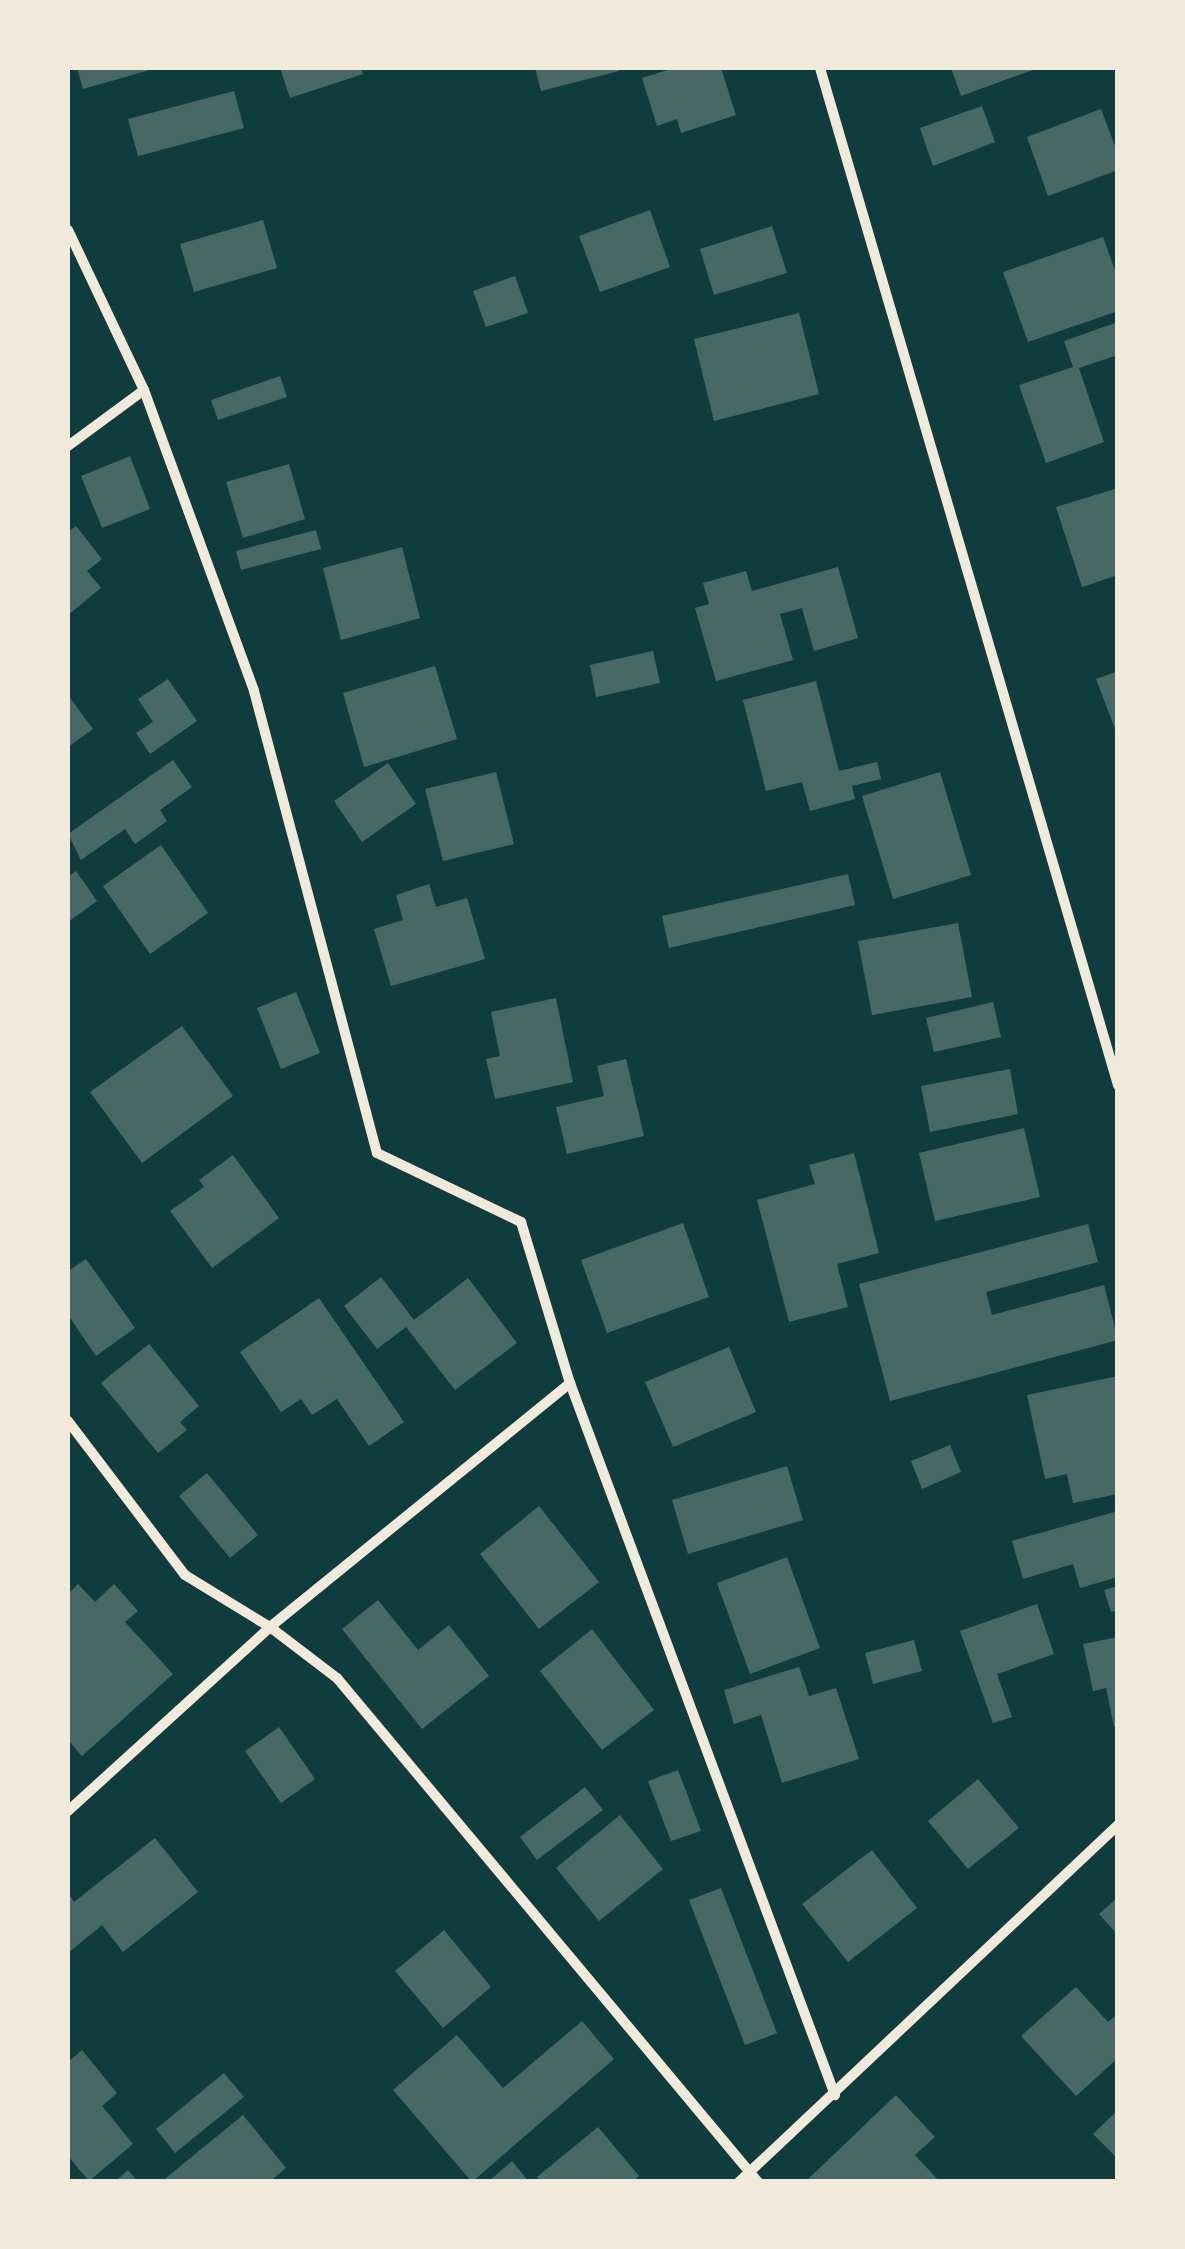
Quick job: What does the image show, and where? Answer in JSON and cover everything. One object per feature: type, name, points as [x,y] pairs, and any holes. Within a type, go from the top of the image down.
[{"type":"street","points":[[820,68],[1118,1084]]},
{"type":"street","points":[[68,230],[144,390],[254,691],[378,1152],[520,1222],[570,1383],[835,2095]]},
{"type":"street","points":[[68,446],[144,390]]},
{"type":"street","points":[[68,1811],[270,1627],[570,1383]]},
{"type":"street","points":[[68,1421],[186,1576],[270,1627],[338,1678],[754,2177]]},
{"type":"street","points":[[739,2182],[754,2177],[1118,1826]]},
{"type":"building","points":[[77,68],[153,68],[153,69],[83,89]]},
{"type":"building","points":[[280,68],[361,68],[363,74],[290,98]]},
{"type":"building","points":[[535,68],[618,68],[619,71],[541,91]]},
{"type":"building","points":[[674,68],[721,68],[736,115],[681,133],[677,119],[657,126],[642,78]]},
{"type":"building","points":[[951,68],[1038,68],[961,96]]},
{"type":"building","points":[[234,91],[244,128],[138,156],[128,119]]},
{"type":"building","points":[[982,106],[995,142],[933,166],[920,128]]},
{"type":"building","points":[[1101,109],[1118,154],[1118,170],[1048,196],[1027,137]]},
{"type":"building","points":[[650,210],[670,267],[600,292],[579,236]]},
{"type":"building","points":[[263,220],[277,268],[194,292],[180,244]]},
{"type":"building","points":[[772,226],[787,273],[714,295],[700,249]]},
{"type":"building","points":[[1103,237],[1118,279],[1118,311],[1028,342],[1003,272]]},
{"type":"building","points":[[515,276],[528,313],[486,327],[473,291]]},
{"type":"building","points":[[799,313],[819,394],[714,421],[694,339]]},
{"type":"building","points":[[1118,322],[1118,355],[1079,368],[1104,442],[1046,463],[1019,385],[1073,367],[1064,341]]},
{"type":"building","points":[[280,376],[287,397],[218,420],[211,400]]},
{"type":"building","points":[[130,456],[150,509],[102,528],[81,476]]},
{"type":"building","points":[[289,464],[305,519],[243,538],[226,482]]},
{"type":"building","points":[[1118,488],[1118,575],[1082,587],[1056,507]]},
{"type":"building","points":[[76,526],[102,559],[87,571],[101,588],[68,615],[68,532]]},
{"type":"building","points":[[316,530],[321,549],[241,570],[236,551]]},
{"type":"building","points":[[402,547],[420,618],[341,640],[323,568]]},
{"type":"building","points":[[838,567],[858,638],[814,651],[802,608],[780,614],[793,660],[716,681],[695,608],[709,604],[703,583],[746,571],[752,591]]},
{"type":"building","points":[[653,651],[660,683],[596,697],[590,665]]},
{"type":"building","points":[[435,666],[457,739],[364,767],[343,693]]},
{"type":"building","points":[[1118,671],[1118,734],[1117,734],[1096,679]]},
{"type":"building","points":[[168,679],[197,721],[150,754],[136,733],[153,722],[138,699]]},
{"type":"building","points":[[816,681],[839,771],[877,762],[881,779],[852,786],[855,799],[810,811],[802,782],[766,791],[743,700]]},
{"type":"building","points":[[68,695],[93,729],[68,747]]},
{"type":"building","points":[[173,760],[192,787],[160,810],[167,821],[135,844],[125,829],[81,860],[68,834]]},
{"type":"building","points":[[388,763],[416,804],[362,842],[334,801]]},
{"type":"building","points":[[496,772],[514,844],[443,861],[425,789]]},
{"type":"building","points":[[940,772],[971,875],[893,899],[862,796]]},
{"type":"building","points":[[161,845],[208,913],[150,954],[103,886]]},
{"type":"building","points":[[76,871],[97,901],[68,922],[68,877]]},
{"type":"building","points":[[848,874],[855,905],[669,948],[662,916]]},
{"type":"building","points":[[429,884],[436,907],[467,898],[485,959],[391,986],[374,929],[403,920],[396,895]]},
{"type":"building","points":[[958,923],[972,997],[872,1015],[858,941]]},
{"type":"building","points":[[296,992],[320,1053],[281,1069],[257,1008]]},
{"type":"building","points":[[556,998],[573,1082],[495,1099],[486,1059],[500,1056],[491,1012]]},
{"type":"building","points":[[993,1002],[1001,1037],[934,1052],[926,1018]]},
{"type":"building","points":[[182,1026],[233,1096],[142,1163],[90,1092]]},
{"type":"building","points":[[626,1059],[644,1136],[567,1154],[556,1107],[604,1096],[597,1066]]},
{"type":"building","points":[[1010,1069],[1018,1114],[930,1132],[921,1086]]},
{"type":"building","points":[[1024,1128],[1040,1197],[935,1221],[919,1153]]},
{"type":"building","points":[[854,1153],[879,1253],[837,1264],[848,1307],[789,1322],[757,1200],[815,1184],[809,1165]]},
{"type":"building","points":[[233,1155],[279,1218],[212,1268],[170,1211],[204,1187],[199,1180]]},
{"type":"building","points":[[683,1223],[709,1297],[607,1333],[581,1260]]},
{"type":"building","points":[[1088,1224],[1098,1262],[986,1292],[992,1315],[1104,1285],[1118,1340],[890,1401],[859,1284]]},
{"type":"building","points":[[86,1259],[135,1328],[96,1356],[68,1315],[68,1271]]},
{"type":"building","points":[[381,1277],[414,1320],[468,1278],[517,1343],[455,1390],[406,1327],[377,1349],[344,1306]]},
{"type":"building","points":[[319,1298],[404,1422],[369,1446],[337,1399],[312,1415],[301,1399],[281,1412],[240,1352]]},
{"type":"building","points":[[149,1344],[199,1406],[180,1422],[187,1430],[158,1453],[101,1383]]},
{"type":"building","points":[[729,1347],[756,1412],[673,1447],[645,1382]]},
{"type":"building","points":[[1118,1376],[1118,1494],[1073,1503],[1067,1474],[1045,1479],[1027,1395]]},
{"type":"building","points":[[950,1445],[961,1472],[922,1489],[911,1461]]},
{"type":"building","points":[[787,1466],[803,1520],[688,1554],[672,1500]]},
{"type":"building","points":[[207,1473],[258,1535],[230,1558],[179,1496]]},
{"type":"building","points":[[539,1506],[599,1582],[539,1629],[480,1554]]},
{"type":"building","points":[[1118,1511],[1118,1577],[1080,1588],[1073,1564],[1023,1579],[1012,1541]]},
{"type":"building","points":[[787,1557],[820,1648],[750,1674],[717,1583]]},
{"type":"building","points":[[78,1584],[95,1602],[114,1584],[138,1611],[125,1622],[173,1674],[82,1756],[68,1740],[68,1594]]},
{"type":"building","points":[[1118,1586],[1118,1610],[1111,1612],[1104,1590]]},
{"type":"building","points":[[378,1600],[418,1650],[449,1625],[489,1676],[422,1729],[342,1629]]},
{"type":"building","points":[[1037,1604],[1054,1654],[997,1674],[1012,1717],[993,1723],[960,1631]]},
{"type":"building","points":[[592,1629],[654,1710],[602,1750],[540,1671]]},
{"type":"building","points":[[1118,1637],[1118,1726],[1114,1727],[1106,1688],[1093,1691],[1083,1644]]},
{"type":"building","points":[[914,1640],[922,1671],[873,1684],[865,1653]]},
{"type":"building","points":[[799,1667],[809,1696],[836,1688],[859,1759],[782,1783],[761,1715],[734,1724],[724,1690]]},
{"type":"building","points":[[279,1727],[315,1779],[281,1803],[245,1751]]},
{"type":"building","points":[[678,1770],[701,1831],[671,1841],[648,1781]]},
{"type":"building","points":[[978,1779],[1019,1828],[968,1869],[928,1821]]},
{"type":"building","points":[[585,1787],[603,1810],[537,1860],[520,1837]]},
{"type":"building","points":[[620,1815],[663,1869],[599,1921],[556,1868]]},
{"type":"building","points":[[155,1838],[198,1892],[123,1952],[102,1925],[68,1953],[68,1893],[74,1902]]},
{"type":"building","points":[[872,1850],[917,1908],[848,1962],[802,1904]]},
{"type":"building","points":[[721,1888],[777,2033],[745,2045],[689,1900]]},
{"type":"building","points":[[1118,1897],[1118,1935],[1099,1914]]},
{"type":"building","points":[[444,1930],[491,1987],[443,2028],[395,1971]]},
{"type":"building","points":[[1076,1987],[1108,2022],[1118,2014],[1118,2058],[1076,2096],[1021,2036]]},
{"type":"building","points":[[582,2021],[614,2059],[472,2182],[393,2090],[457,2035],[503,2088]]},
{"type":"building","points":[[82,2050],[117,2093],[102,2106],[133,2144],[89,2181],[68,2156],[68,2062]]},
{"type":"building","points":[[224,2073],[244,2097],[175,2153],[156,2129]]},
{"type":"building","points":[[896,2095],[935,2137],[915,2155],[940,2182],[805,2182]]},
{"type":"building","points":[[1118,2110],[1118,2159],[1093,2134]]},
{"type":"building","points":[[243,2115],[286,2168],[269,2182],[161,2182]]},
{"type":"building","points":[[598,2127],[639,2176],[632,2182],[540,2182],[537,2177]]},
{"type":"building","points":[[512,2161],[529,2182],[488,2182]]},
{"type":"building","points":[[128,2170],[138,2182],[115,2182]]}]
